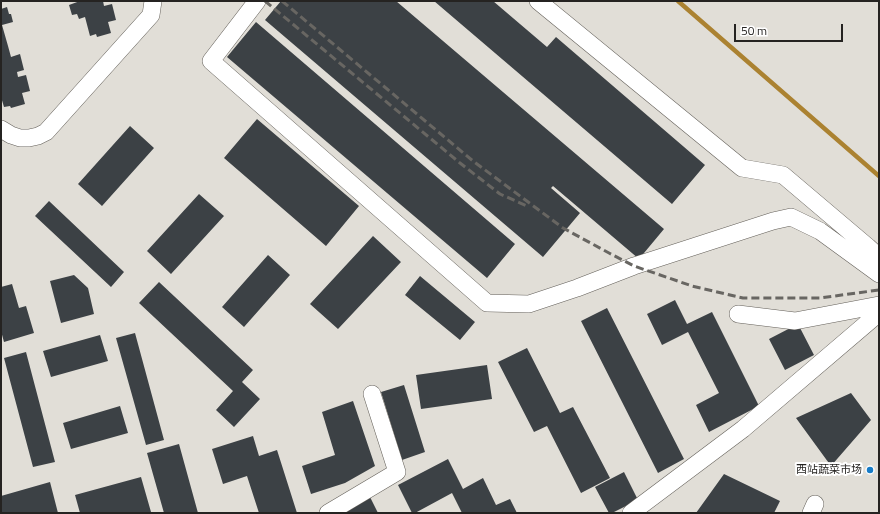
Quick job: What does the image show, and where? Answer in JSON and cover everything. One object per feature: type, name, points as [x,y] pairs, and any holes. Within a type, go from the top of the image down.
[{"type":"street","points":[[1,129],[20,138],[38,136],[46,132],[151,15],[153,1]]},
{"type":"street","points":[[257,1],[211,61],[487,303],[529,304],[577,288],[634,266],[773,221],[791,217],[820,231],[879,274]]},
{"type":"street","points":[[538,1],[742,168],[783,175],[879,258]]},
{"type":"street","points":[[738,314],[795,321],[879,305]]},
{"type":"street","points":[[631,513],[743,429],[879,313]]},
{"type":"street","points":[[328,513],[397,472],[372,394]]},
{"type":"building","points":[[80,1],[103,1],[104,6],[112,4],[116,20],[108,22],[111,33],[97,37],[96,34],[90,36],[85,17],[79,19],[77,14],[72,15],[69,5]]},
{"type":"building","points":[[281,1],[396,1],[664,229],[639,259],[553,186],[551,188],[580,213],[543,257],[265,20]]},
{"type":"building","points":[[434,1],[493,1],[547,47],[556,37],[705,165],[672,204]]},
{"type":"building","points":[[7,7],[13,22],[2,25],[11,57],[20,54],[24,70],[17,72],[18,77],[26,75],[30,91],[22,93],[25,104],[11,108],[10,106],[4,107],[1,97],[1,9]]},
{"type":"building","points":[[256,22],[515,244],[487,278],[227,57]]},
{"type":"building","points":[[257,119],[359,206],[326,246],[224,158]]},
{"type":"building","points":[[130,126],[154,148],[102,206],[78,184]]},
{"type":"building","points":[[199,194],[224,216],[171,274],[147,251]]},
{"type":"building","points":[[49,201],[124,272],[111,287],[35,216]]},
{"type":"building","points":[[373,236],[401,262],[338,329],[310,304]]},
{"type":"building","points":[[268,255],[290,275],[244,327],[222,307]]},
{"type":"building","points":[[74,275],[88,288],[94,314],[61,323],[50,281]]},
{"type":"building","points":[[420,276],[475,322],[460,340],[405,295]]},
{"type":"building","points":[[159,282],[253,370],[242,382],[260,399],[234,427],[216,410],[233,391],[139,303]]},
{"type":"building","points":[[12,284],[19,308],[26,306],[34,333],[4,342],[1,331],[1,287]]},
{"type":"building","points":[[675,300],[687,324],[712,312],[759,406],[709,432],[696,405],[719,393],[688,332],[662,345],[647,314]]},
{"type":"building","points":[[607,308],[684,459],[658,473],[581,321]]},
{"type":"building","points":[[798,324],[814,355],[785,370],[769,339]]},
{"type":"building","points":[[135,333],[164,440],[146,445],[116,338]]},
{"type":"building","points":[[100,335],[108,361],[51,377],[43,351]]},
{"type":"building","points":[[527,348],[560,413],[573,407],[610,478],[581,493],[547,426],[534,432],[498,362]]},
{"type":"building","points":[[26,352],[55,462],[33,467],[4,358]]},
{"type":"building","points":[[487,365],[492,399],[421,409],[416,375]]},
{"type":"building","points":[[404,385],[425,452],[402,460],[381,392]]},
{"type":"building","points":[[851,393],[871,420],[831,466],[796,418]]},
{"type":"building","points":[[353,401],[375,466],[345,483],[311,494],[302,466],[335,455],[322,412]]},
{"type":"building","points":[[120,406],[128,433],[71,449],[63,423]]},
{"type":"building","points":[[253,436],[259,456],[277,450],[297,513],[259,513],[247,476],[223,484],[212,449]]},
{"type":"building","points":[[179,444],[198,513],[164,513],[147,453]]},
{"type":"building","points":[[448,459],[463,489],[483,478],[496,505],[510,499],[517,513],[462,513],[452,493],[415,513],[412,513],[398,485]]},
{"type":"building","points":[[624,472],[638,500],[612,513],[609,513],[595,487]]},
{"type":"building","points":[[724,474],[780,501],[774,513],[696,513]]},
{"type":"building","points":[[141,477],[151,512],[80,513],[75,495]]},
{"type":"building","points":[[50,482],[58,513],[1,513],[1,496]]},
{"type":"building","points":[[370,497],[378,513],[339,513]]},
{"type":"waterway","points":[[678,1],[879,176]]},
{"type":"railway","points":[[265,1],[460,163],[500,194],[527,206]]},
{"type":"railway","points":[[282,1],[473,161],[563,228],[634,266],[692,286],[743,298],[820,298],[879,290]]},
{"type":"place","name":"西站蔬菜市场","points":[[870,470]]}]
